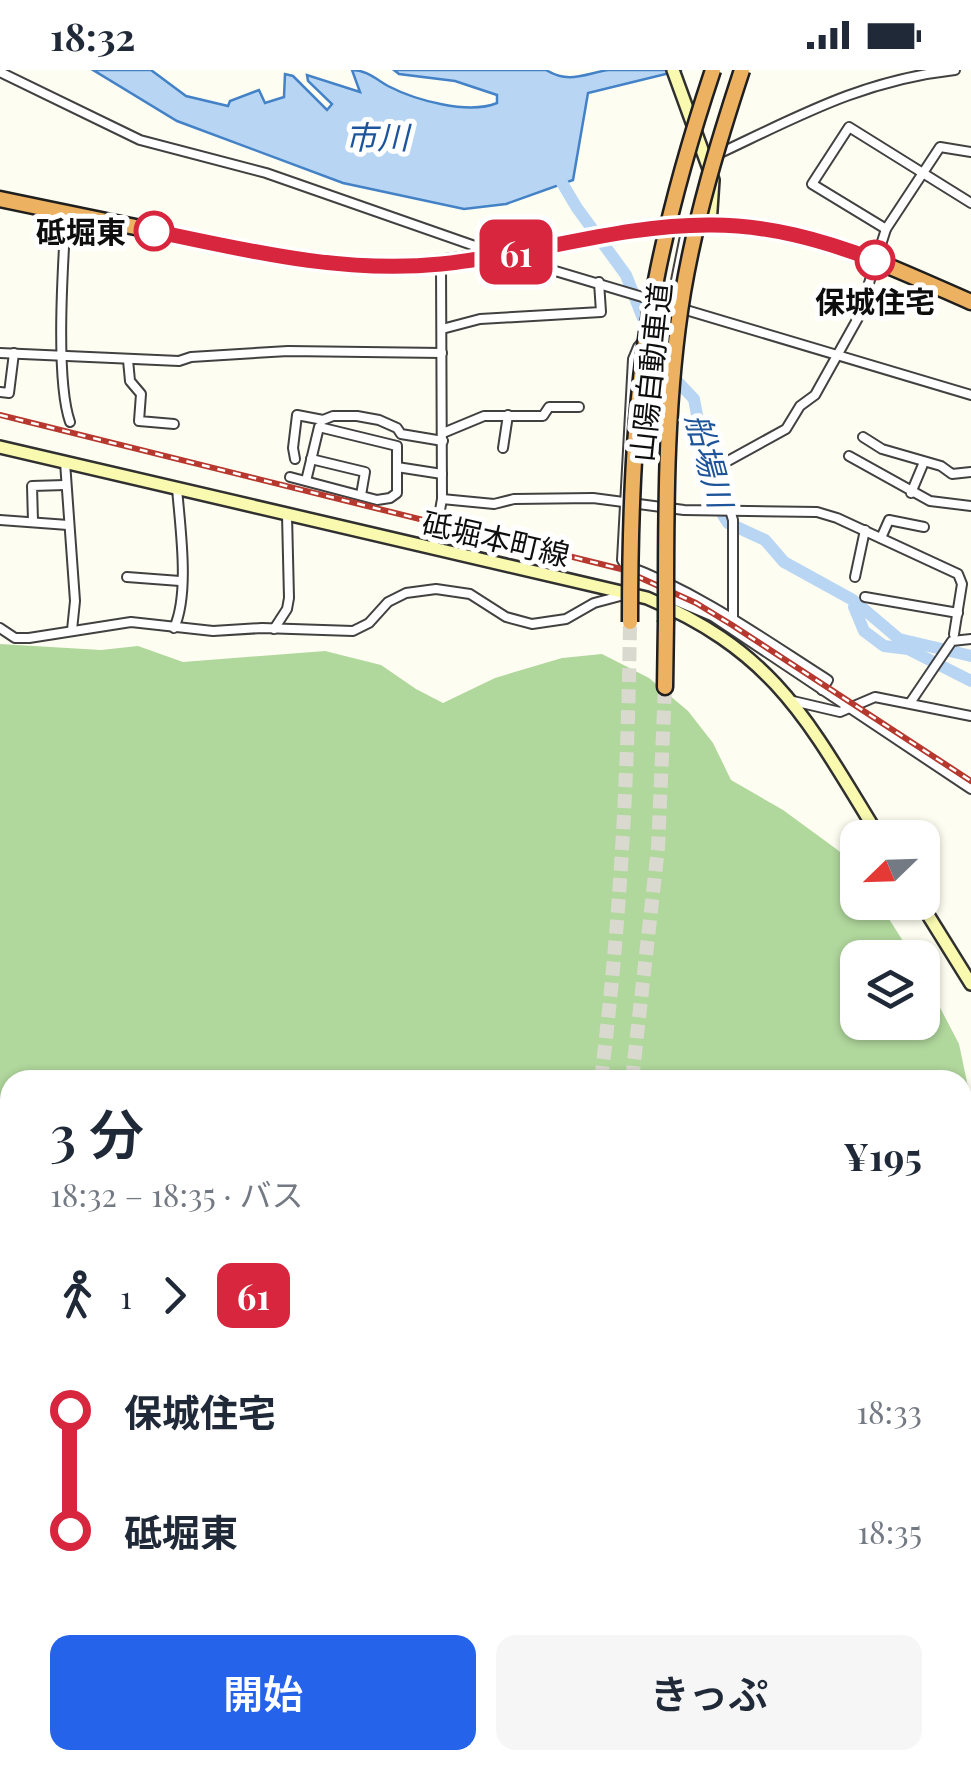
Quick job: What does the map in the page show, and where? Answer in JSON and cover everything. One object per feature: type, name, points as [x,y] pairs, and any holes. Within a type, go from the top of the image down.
[{"type":"highway","name":"山陽自動車道","points":[[630,622],[634,461],[649,321],[680,177],[712,70]]},
{"type":"highway","name":"山陽自動車道","points":[[665,687],[668,440],[681,309],[707,181],[742,70]]},
{"type":"highway","points":[[0,199],[300,260],[379,266],[441,264],[607,236],[710,224],[790,234],[875,260],[971,302]]},
{"type":"main road","points":[[673,70],[707,156],[714,192],[710,224]]},
{"type":"main road","name":"砥堀本町線","points":[[0,447],[647,598],[684,614],[738,647],[772,678],[792,701],[868,820]]},
{"type":"main road","points":[[931,920],[971,984]]},
{"type":"street","points":[[707,156],[849,92],[955,70]]},
{"type":"street","points":[[0,72],[140,140],[266,173],[501,255],[971,395]]},
{"type":"street","points":[[886,229],[812,184],[849,127],[971,203]]},
{"type":"street","points":[[734,619],[732,520],[717,467],[786,428],[800,406],[815,395],[858,318],[886,229],[940,146],[971,152]]},
{"type":"street","points":[[66,213],[63,357],[70,422]]},
{"type":"street","points":[[687,226],[672,304],[638,347],[632,375],[622,560],[624,565],[680,588],[734,619],[828,680],[822,690]]},
{"type":"street","points":[[433,549],[442,499],[441,264]]},
{"type":"street","points":[[442,330],[480,319],[600,312],[599,282]]},
{"type":"street","points":[[0,353],[179,361],[288,351],[442,354]]},
{"type":"street","points":[[0,392],[9,394],[14,354]]},
{"type":"street","points":[[128,360],[130,381],[141,394],[139,421],[174,424]]},
{"type":"street","points":[[296,459],[293,448],[297,415],[323,420],[334,416],[369,418],[397,428],[400,434],[443,437],[484,416],[544,416],[549,407],[579,408]]},
{"type":"street","points":[[503,448],[508,415]]},
{"type":"street","points":[[290,476],[306,481],[361,495],[377,500],[390,498],[397,493],[396,446],[319,427],[306,481]]},
{"type":"street","points":[[863,437],[882,449],[944,467],[952,474],[971,472]]},
{"type":"street","points":[[849,456],[936,504],[971,506]]},
{"type":"street","points":[[311,458],[365,472],[361,495]]},
{"type":"street","points":[[65,462],[75,601],[72,630]]},
{"type":"street","points":[[911,493],[924,462]]},
{"type":"street","points":[[397,467],[442,474]]},
{"type":"street","points":[[32,521],[32,486],[64,485]]},
{"type":"street","points":[[174,628],[180,616],[176,488]]},
{"type":"street","points":[[442,499],[494,504],[514,499],[593,498],[684,510],[817,512],[865,530],[958,574],[962,584],[953,638],[910,703]]},
{"type":"street","points":[[274,629],[287,610],[289,598],[286,514]]},
{"type":"street","points":[[0,520],[68,525]]},
{"type":"street","points":[[881,538],[890,520],[924,526]]},
{"type":"street","points":[[856,577],[865,530]]},
{"type":"street","points":[[127,576],[180,580]]},
{"type":"street","points":[[0,628],[15,638],[132,622],[213,631],[353,631],[369,623],[388,602],[406,593],[436,589],[470,594],[506,617],[532,624],[566,618],[594,603],[624,595]]},
{"type":"street","points":[[865,597],[958,613]]},
{"type":"street","points":[[647,598],[676,599],[712,616],[971,789]]},
{"type":"street","points":[[953,638],[971,639]]},
{"type":"street","points":[[792,701],[840,712],[875,696],[971,716]]},
{"type":"green space","points":[[0,644],[101,650],[138,646],[183,662],[325,651],[381,665],[443,703],[495,678],[562,658],[602,654],[649,678],[688,711],[713,743],[731,780],[783,810],[839,851],[840,920],[890,920],[902,940],[840,940],[840,1040],[940,1040],[940,1008],[959,1044],[964,1070],[0,1070]]},
{"type":"water","name":"市川","points":[[93,70],[151,70],[186,96],[228,106],[230,101],[259,90],[265,103],[284,97],[285,74],[293,76],[327,110],[332,104],[308,81],[307,75],[360,92],[352,70],[357,70],[412,96],[472,107],[497,103],[497,95],[455,81],[399,74],[394,70],[546,70],[569,77],[608,70],[682,70],[588,93],[573,180],[506,204],[464,209],[343,183],[177,121]]},
{"type":"waterway","name":"船場川","points":[[555,171],[626,275],[661,364],[694,399],[703,447],[728,523],[765,540],[784,562],[853,600],[899,639],[971,656]]},
{"type":"waterway","points":[[854,607],[864,631],[884,646],[908,649],[971,681]]},
{"type":"tunnel","points":[[602,1070],[622,852],[630,622]]},
{"type":"tunnel","points":[[633,1070],[658,848],[665,687]]},
{"type":"railway","points":[[0,415],[621,569],[696,603],[971,781]]},
{"type":"bus line","name":"61","points":[[154,231],[300,260],[406,266],[471,260],[655,228],[710,224],[790,234],[875,260]]},
{"type":"place","name":"砥堀東","points":[[154,231]]},
{"type":"place","name":"保城住宅","points":[[875,260]]}]
